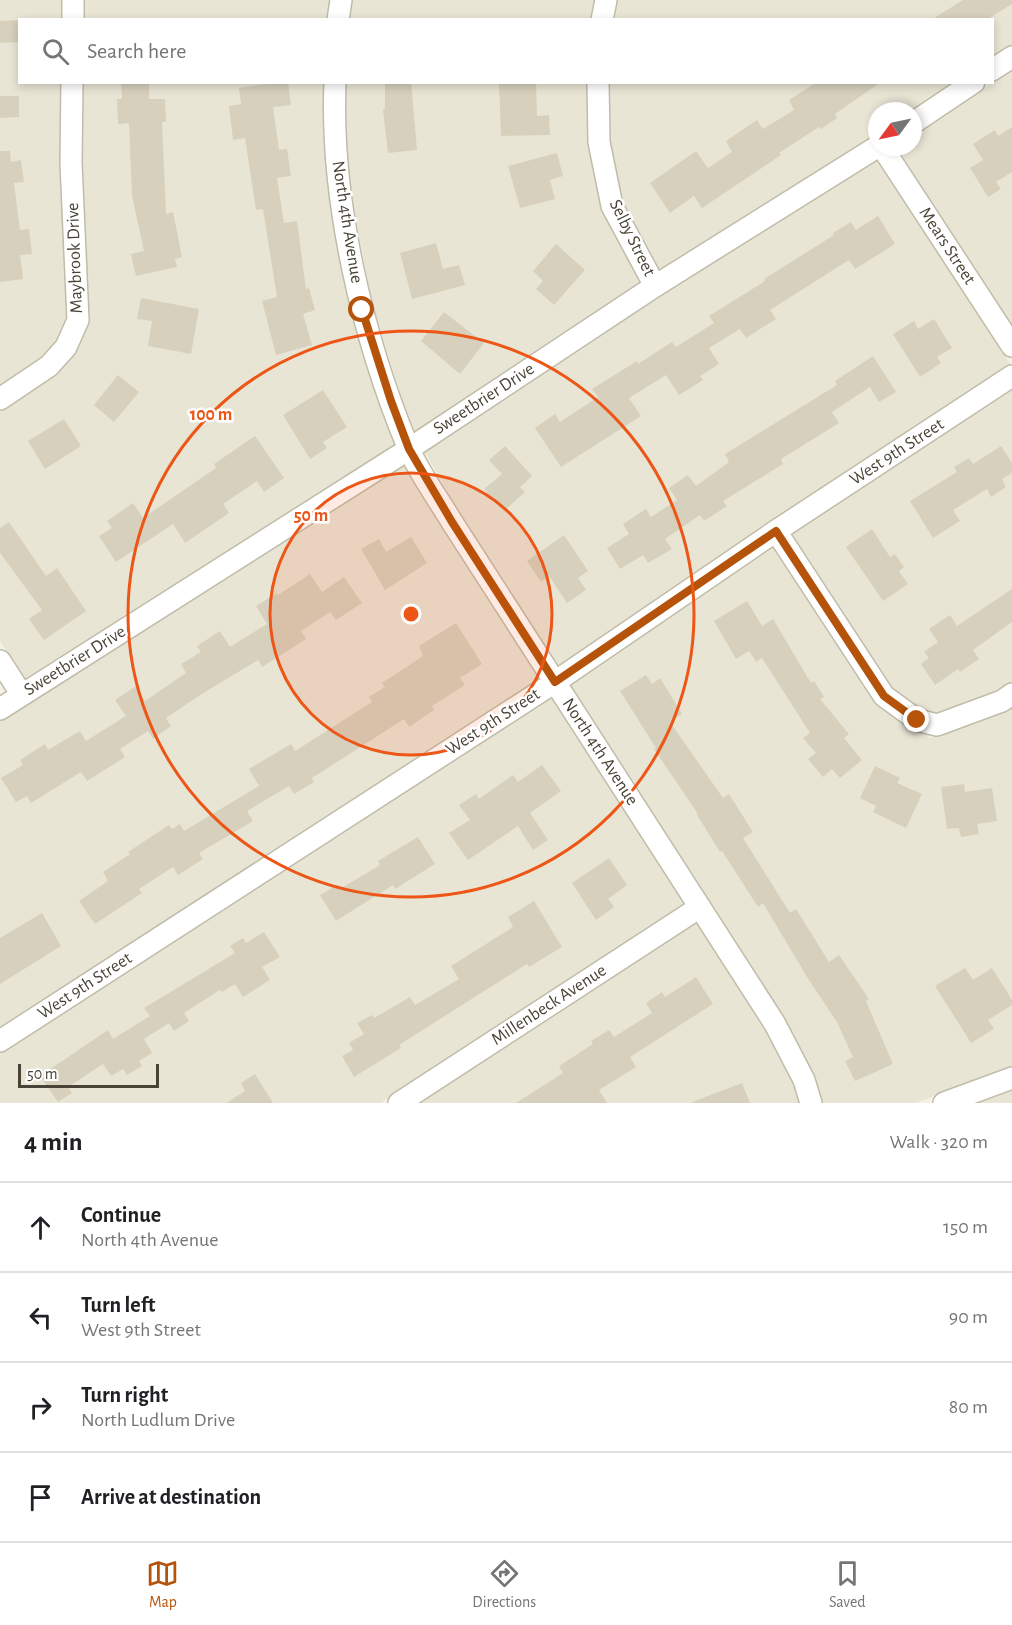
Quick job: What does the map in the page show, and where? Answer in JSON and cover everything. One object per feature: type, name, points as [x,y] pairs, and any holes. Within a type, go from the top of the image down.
[{"type":"street","points":[[72,18],[73,0]]},
{"type":"street","points":[[338,18],[341,0]]},
{"type":"street","points":[[602,18],[606,0]]},
{"type":"street","points":[[994,69],[1012,57]]},
{"type":"street","name":"Maybrook Drive","points":[[0,399],[49,366],[66,347],[78,320],[71,163],[72,84]]},
{"type":"street","name":"North 4th Avenue","points":[[335,84],[333,118],[340,197],[362,310],[409,449],[452,522],[775,1024],[804,1080],[811,1103]]},
{"type":"street","name":"Selby Street","points":[[598,84],[599,142],[612,206],[656,286]]},
{"type":"street","points":[[922,117],[971,84]]},
{"type":"street","name":"Sweetbrier Drive","points":[[0,709],[409,449],[656,286],[868,153]]},
{"type":"street","name":"Mears Street","points":[[888,156],[1012,346]]},
{"type":"street","name":"West 9th Street","points":[[0,1041],[555,682],[776,531],[1012,376]]},
{"type":"street","points":[[776,531],[884,696],[917,720],[937,725],[1002,701],[1012,694]]},
{"type":"street","points":[[0,661],[22,695]]},
{"type":"street","name":"Millenbeck Avenue","points":[[399,1103],[700,907]]},
{"type":"street","points":[[944,1103],[1012,1078]]},
{"type":"shaded area","points":[[0,0],[62,0],[62,18],[18,18],[18,84],[61,84],[60,164],[67,319],[57,343],[42,359],[0,387]]},
{"type":"shaded area","points":[[83,0],[330,0],[327,18],[83,18]]},
{"type":"shaded area","points":[[351,0],[596,0],[592,18],[348,18]]},
{"type":"shaded area","points":[[617,0],[1012,0],[1012,45],[994,57],[994,18],[613,18]]},
{"type":"shaded area","points":[[1012,69],[1012,326],[901,156],[922,156],[922,129],[990,84],[994,84],[994,81]]},
{"type":"shaded area","points":[[83,84],[324,84],[323,119],[330,199],[352,313],[380,405],[396,446],[26,681],[0,641],[0,410],[54,374],[88,323],[82,162]]},
{"type":"shaded area","points":[[345,84],[587,84],[588,143],[602,211],[642,284],[415,434],[373,307],[351,195],[344,117]]},
{"type":"shaded area","points":[[609,84],[954,84],[922,105],[922,102],[868,102],[868,141],[660,272],[622,202],[610,140]]},
{"type":"shaded area","points":[[876,158],[1011,365],[762,528],[558,668],[461,516],[424,451],[660,294]]},
{"type":"shaded area","points":[[1012,388],[1012,682],[998,692],[937,715],[922,711],[892,689],[791,533]]},
{"type":"shaded area","points":[[405,463],[442,528],[540,680],[0,1030],[0,721]]},
{"type":"shaded area","points":[[773,545],[875,702],[909,729],[928,734],[929,738],[943,737],[944,732],[1012,705],[1012,1069],[915,1103],[822,1103],[813,1074],[784,1018],[569,684]]},
{"type":"shaded area","points":[[551,696],[685,905],[381,1103],[0,1103],[0,1053]]},
{"type":"shaded area","points":[[696,921],[765,1030],[794,1085],[799,1103],[416,1103]]},
{"type":"shaded area","points":[[1012,1089],[1012,1103],[973,1103]]},
{"type":"building","points":[[963,0],[1012,0],[1012,4],[989,18],[934,18]]},
{"type":"building","points":[[18,20],[18,42],[0,43],[0,21]]},
{"type":"building","points":[[121,84],[149,84],[149,99],[165,99],[166,122],[162,122],[166,214],[173,212],[182,257],[175,259],[177,267],[136,276],[131,254],[144,251],[132,196],[129,123],[118,124],[117,99],[122,99]]},
{"type":"building","points":[[266,84],[288,84],[291,105],[273,107],[279,150],[287,149],[291,176],[277,178],[284,223],[297,221],[306,289],[309,288],[315,310],[303,314],[312,345],[276,355],[262,301],[277,297],[263,209],[256,210],[245,138],[233,140],[229,106],[241,104],[239,88]]},
{"type":"building","points":[[385,84],[411,84],[417,150],[388,153],[383,110],[385,109]]},
{"type":"building","points":[[499,84],[536,84],[537,116],[549,115],[550,135],[501,136]]},
{"type":"building","points":[[814,84],[878,84],[835,114],[837,118],[779,153],[781,155],[702,208],[694,196],[670,213],[650,183],[696,151],[708,168],[732,152],[726,141],[757,120],[763,129],[794,110],[789,100]]},
{"type":"building","points":[[0,96],[19,96],[19,117],[0,118]]},
{"type":"building","points":[[1012,127],[1012,172],[996,182],[1001,189],[988,197],[970,168],[983,160],[973,144],[995,130],[998,136]]},
{"type":"building","points":[[0,151],[10,151],[11,162],[21,160],[24,182],[14,183],[20,230],[29,229],[32,254],[20,255],[23,279],[0,282]]},
{"type":"building","points":[[557,153],[563,176],[550,180],[555,199],[520,208],[508,166]]},
{"type":"building","points":[[878,216],[895,244],[855,269],[849,260],[770,310],[776,319],[746,338],[740,329],[709,348],[719,364],[700,376],[703,380],[679,395],[666,375],[629,398],[641,416],[561,467],[535,428],[555,414],[560,422],[598,397],[592,389],[672,342],[676,347],[714,323],[709,316],[834,235],[833,233],[851,222],[856,230]]},
{"type":"building","points":[[436,243],[443,269],[459,265],[465,285],[412,299],[400,253]]},
{"type":"building","points":[[556,244],[585,270],[554,305],[536,289],[543,281],[533,271]]},
{"type":"building","points":[[141,298],[199,309],[191,354],[148,346],[152,321],[137,319]]},
{"type":"building","points":[[444,312],[484,343],[460,374],[421,341]]},
{"type":"building","points":[[934,319],[952,348],[937,357],[941,363],[920,377],[893,334],[914,321],[918,329]]},
{"type":"building","points":[[873,356],[896,392],[879,402],[870,387],[832,412],[839,423],[781,459],[783,464],[723,501],[727,506],[704,521],[700,515],[665,539],[672,549],[648,563],[643,555],[620,569],[607,548],[629,534],[623,524],[646,509],[651,517],[677,500],[669,488],[688,475],[696,486],[729,462],[725,454],[837,385],[835,381]]},
{"type":"building","points":[[118,375],[139,392],[114,422],[94,405]]},
{"type":"building","points":[[323,390],[347,427],[323,442],[327,448],[310,459],[283,415]]},
{"type":"building","points":[[64,419],[81,446],[45,469],[28,441]]},
{"type":"building","points":[[255,436],[284,478],[264,492],[257,481],[223,504],[229,513],[185,543],[173,524],[116,562],[99,536],[112,528],[107,521],[133,503],[143,518],[216,468],[214,464]]},
{"type":"building","points":[[505,446],[532,476],[520,487],[525,492],[504,511],[484,489],[502,474],[489,460]]},
{"type":"building","points":[[1001,446],[1012,463],[1012,473],[1002,479],[1006,487],[991,497],[987,489],[953,510],[960,521],[933,538],[910,501],[957,472],[954,467],[969,458],[973,464]]},
{"type":"building","points":[[9,522],[46,576],[57,568],[86,611],[44,640],[29,619],[42,610],[0,553],[0,528]]},
{"type":"building","points":[[872,529],[890,557],[895,554],[904,567],[899,571],[908,584],[883,601],[846,547]]},
{"type":"building","points":[[564,535],[588,571],[578,578],[586,590],[567,603],[549,576],[541,582],[527,561]]},
{"type":"building","points":[[411,537],[427,563],[385,590],[361,549],[379,539],[386,552]]},
{"type":"building","points":[[310,574],[322,592],[344,577],[362,603],[336,620],[330,612],[301,631],[306,639],[262,667],[258,660],[200,695],[166,718],[171,726],[153,739],[148,731],[120,749],[125,757],[87,781],[81,772],[31,803],[27,796],[16,802],[1,778],[23,765],[20,760],[45,744],[48,750],[80,731],[86,741],[126,716],[115,700],[136,686],[145,701],[186,673],[181,664],[201,652],[197,646],[220,631],[230,647],[267,624],[256,606]]},
{"type":"building","points":[[1012,589],[1012,622],[973,650],[979,659],[960,672],[958,669],[935,685],[921,664],[929,658],[924,652],[938,642],[929,629],[950,615],[957,626]]},
{"type":"building","points":[[747,601],[762,626],[773,619],[811,683],[814,681],[824,697],[820,699],[849,734],[844,738],[862,760],[840,778],[832,769],[823,777],[808,759],[816,753],[803,738],[810,733],[762,658],[756,662],[749,651],[736,659],[714,621]]},
{"type":"building","points":[[456,623],[482,664],[460,678],[465,685],[432,706],[434,710],[409,727],[404,719],[312,778],[314,782],[294,794],[289,786],[247,811],[253,821],[199,853],[203,859],[178,875],[173,867],[139,889],[142,893],[95,924],[79,901],[108,881],[103,872],[169,825],[172,829],[180,824],[184,831],[259,786],[249,769],[291,744],[295,751],[372,702],[369,697],[385,687],[382,683],[423,656],[419,646]]},
{"type":"building","points":[[646,675],[652,684],[660,678],[682,714],[670,722],[723,798],[729,794],[753,832],[743,838],[790,913],[796,909],[829,962],[839,955],[869,999],[866,1001],[893,1064],[855,1081],[845,1061],[853,1057],[837,1022],[763,903],[758,907],[722,851],[720,852],[620,691]]},
{"type":"building","points":[[542,765],[561,791],[530,813],[548,840],[533,850],[518,826],[468,860],[449,833],[470,820],[459,805],[476,794],[479,799],[513,775],[518,782]]},
{"type":"building","points":[[875,766],[900,778],[897,783],[922,794],[906,828],[873,812],[876,806],[860,798]]},
{"type":"building","points":[[964,784],[965,792],[992,788],[997,821],[977,824],[979,834],[961,837],[959,828],[947,829],[941,787]]},
{"type":"building","points":[[418,837],[435,864],[395,889],[393,885],[336,921],[320,895],[337,885],[340,889],[380,865],[378,861]]},
{"type":"building","points":[[609,858],[627,885],[608,899],[614,907],[596,920],[572,883]]},
{"type":"building","points":[[534,901],[562,947],[529,967],[527,964],[399,1045],[401,1048],[354,1077],[342,1056],[353,1050],[349,1043],[364,1034],[357,1023],[372,1015],[374,1018],[410,997],[415,1005],[459,979],[451,966],[513,927],[508,917]]},
{"type":"building","points":[[42,913],[61,946],[0,984],[0,938]]},
{"type":"building","points":[[264,932],[280,957],[262,967],[270,980],[243,997],[235,984],[222,992],[220,990],[184,1013],[189,1021],[174,1031],[169,1023],[144,1039],[152,1053],[139,1061],[142,1066],[127,1075],[123,1069],[111,1076],[103,1064],[68,1087],[72,1093],[58,1102],[40,1076],[108,1030],[113,1039],[150,1016],[144,1008],[235,953],[230,946],[243,938],[246,943]]},
{"type":"building","points":[[965,968],[973,980],[992,968],[1012,1000],[1012,1005],[988,1020],[994,1029],[971,1043],[935,986]]},
{"type":"building","points":[[696,977],[713,1004],[630,1057],[636,1067],[599,1090],[607,1103],[516,1103],[563,1073],[559,1066],[593,1044],[591,1041],[609,1030],[614,1037],[652,1013],[646,1003],[662,992],[665,997]]},
{"type":"building","points":[[255,1074],[273,1103],[226,1103],[245,1091],[241,1083]]},
{"type":"building","points":[[742,1083],[750,1103],[692,1102]]},
{"type":"route","points":[[362,310],[409,449],[452,522],[555,682],[776,531],[884,696],[917,720]]}]
